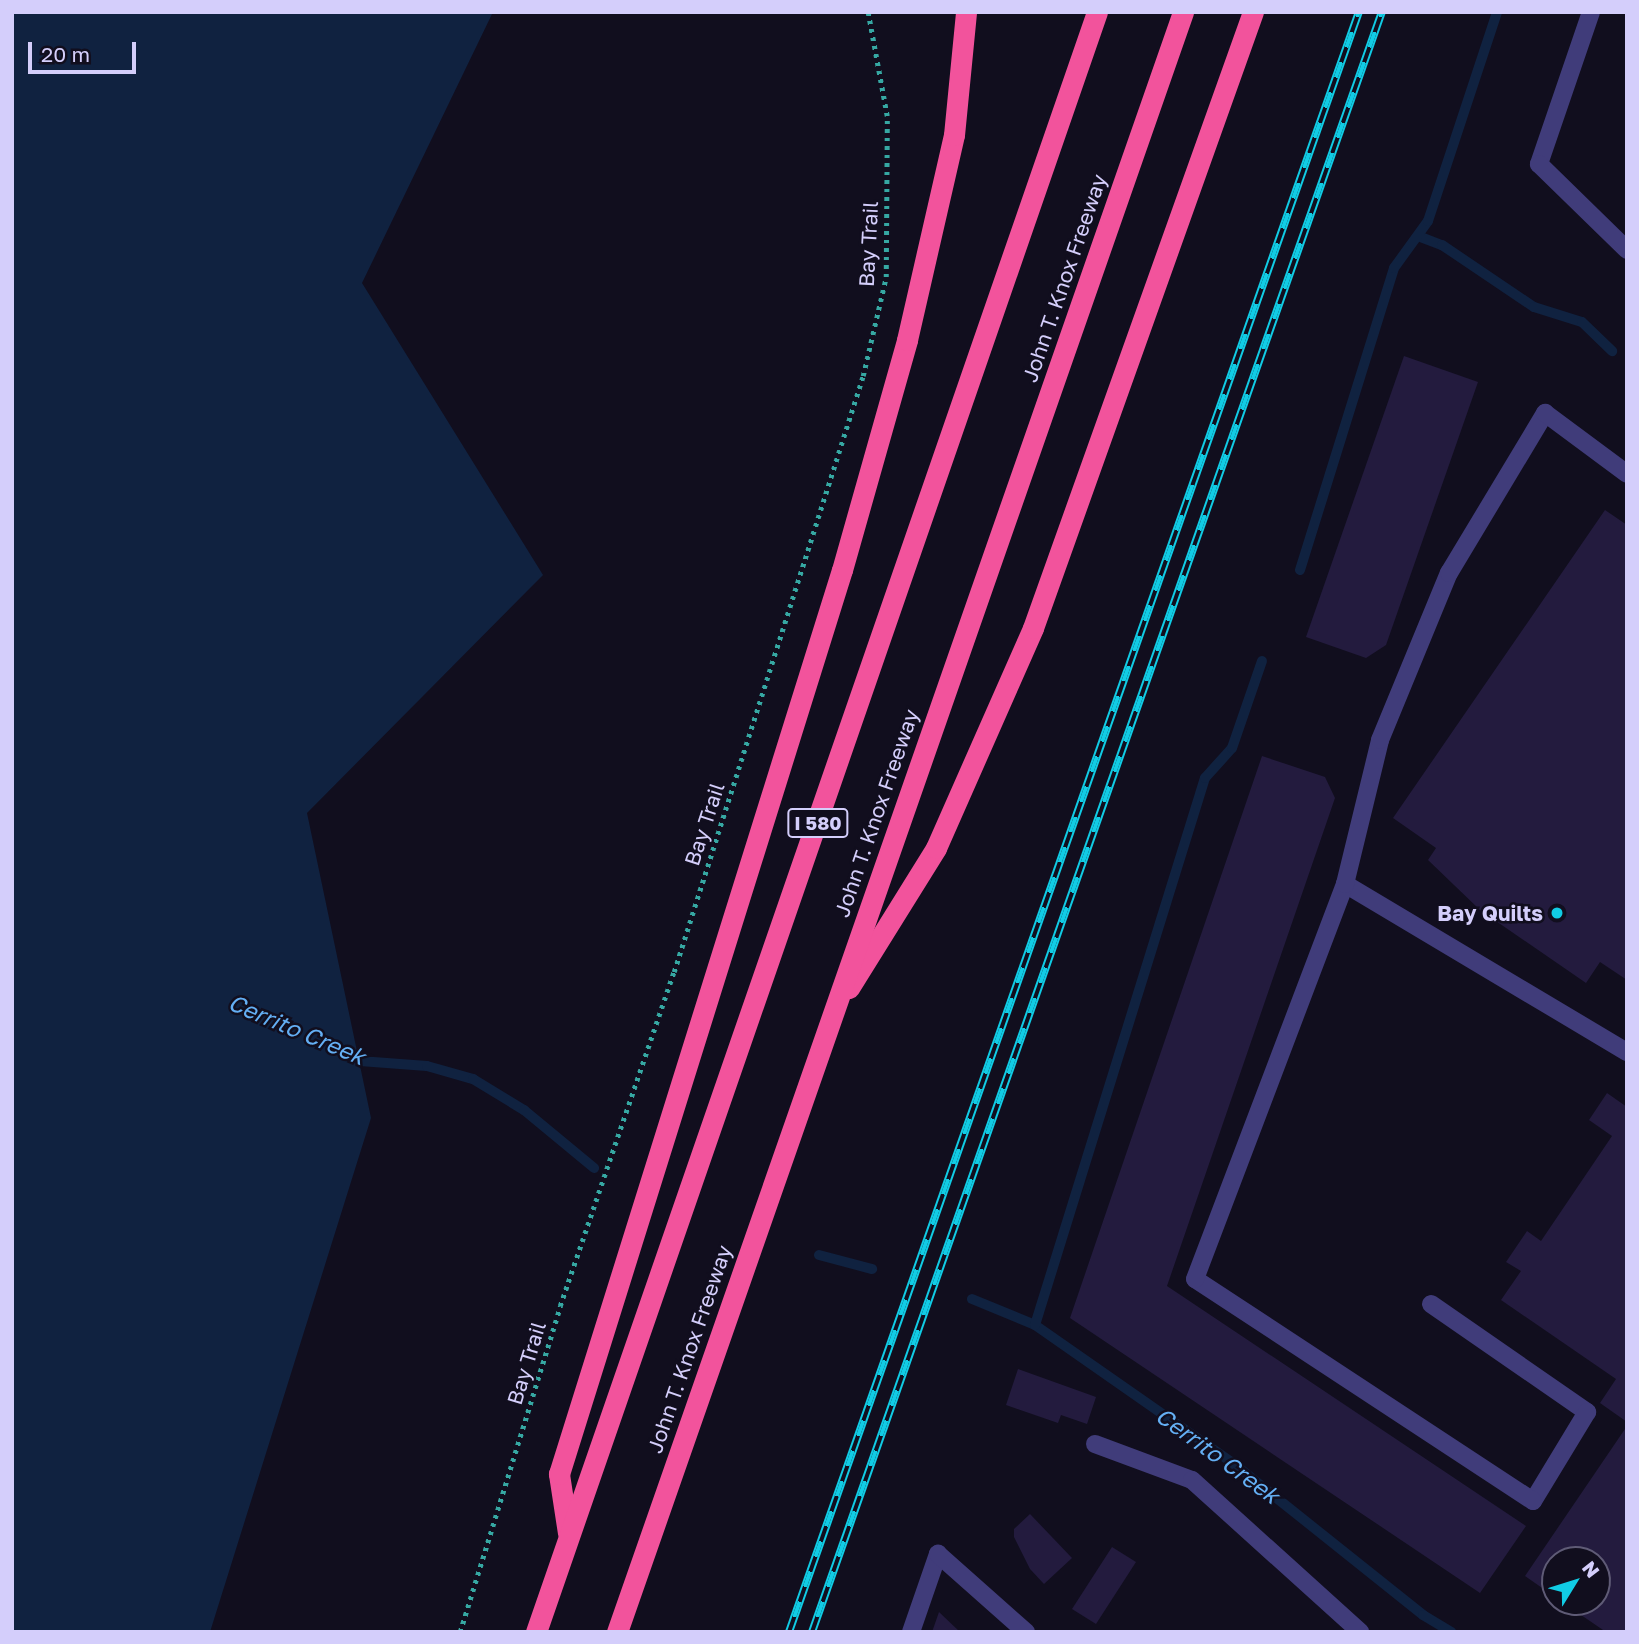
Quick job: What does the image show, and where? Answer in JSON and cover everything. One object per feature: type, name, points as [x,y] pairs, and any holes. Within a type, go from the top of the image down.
[{"type":"highway","points":[[569,1538],[559,1474],[838,582],[907,340],[954,135],[966,12]]},
{"type":"highway","name":"I 580","points":[[536,1632],[1097,12]]},
{"type":"highway","name":"John T. Knox Freeway","points":[[617,1632],[1183,12]]},
{"type":"highway","points":[[829,1020],[925,870],[982,748],[1053,577],[1253,12]]},
{"type":"lane","points":[[1591,12],[1539,164],[1627,250]]},
{"type":"lane","points":[[1431,1304],[1587,1412],[1533,1501],[1195,1279],[1345,884],[1380,740],[1449,573],[1545,413],[1627,474]]},
{"type":"lane","points":[[1345,884],[1627,1052]]},
{"type":"lane","points":[[1095,1444],[1192,1480],[1360,1632]]},
{"type":"lane","points":[[911,1632],[938,1554],[1026,1632]]},
{"type":"path","name":"Bay Trail","points":[[460,1632],[560,1306],[642,1064],[863,376],[886,277],[887,116],[868,12]]},
{"type":"water","points":[[12,12],[493,12],[362,283],[543,575],[307,813],[371,1118],[210,1632],[12,1632]]},
{"type":"building","points":[[1404,356],[1478,382],[1386,645],[1366,658],[1306,637]]},
{"type":"building","points":[[1605,510],[1627,525],[1627,980],[1600,962],[1586,983],[1480,910],[1428,860],[1436,848],[1393,818]]},
{"type":"building","points":[[1262,756],[1325,777],[1335,798],[1167,1286],[1526,1526],[1480,1593],[1070,1318]]},
{"type":"building","points":[[1607,1093],[1627,1107],[1627,1422],[1600,1403],[1616,1379],[1501,1300],[1521,1271],[1506,1262],[1527,1231],[1541,1241],[1612,1136],[1589,1120]]},
{"type":"building","points":[[1018,1369],[1096,1397],[1087,1424],[1061,1415],[1058,1423],[1006,1405]]},
{"type":"building","points":[[1627,1426],[1627,1632],[1606,1632],[1583,1616],[1611,1616],[1611,1546],[1545,1546]]},
{"type":"building","points":[[1030,1514],[1072,1558],[1044,1584],[1030,1569],[1014,1537],[1014,1529]]},
{"type":"building","points":[[1112,1547],[1136,1562],[1096,1624],[1072,1609]]},
{"type":"building","points":[[1541,1552],[1541,1587],[1525,1576]]},
{"type":"building","points":[[939,1612],[960,1632],[932,1632]]},
{"type":"waterway","points":[[1300,570],[1394,268],[1428,221],[1497,12]]},
{"type":"waterway","points":[[1418,236],[1442,245],[1534,307],[1582,322],[1612,351]]},
{"type":"waterway","points":[[1035,1325],[1205,778],[1232,748],[1262,661]]},
{"type":"waterway","name":"Cerrito Creek","points":[[346,1055],[360,1061],[427,1066],[473,1079],[524,1110],[594,1168]]},
{"type":"waterway","name":"Cerrito Creek","points":[[819,1255],[872,1269]]},
{"type":"waterway","name":"Cerrito Creek","points":[[972,1299],[1035,1325],[1234,1464],[1423,1615],[1451,1632]]},
{"type":"railway","points":[[789,1632],[1359,12]]},
{"type":"railway","points":[[812,1632],[1382,12]]},
{"type":"place","name":"Bay Quilts","points":[[1557,913]]}]
